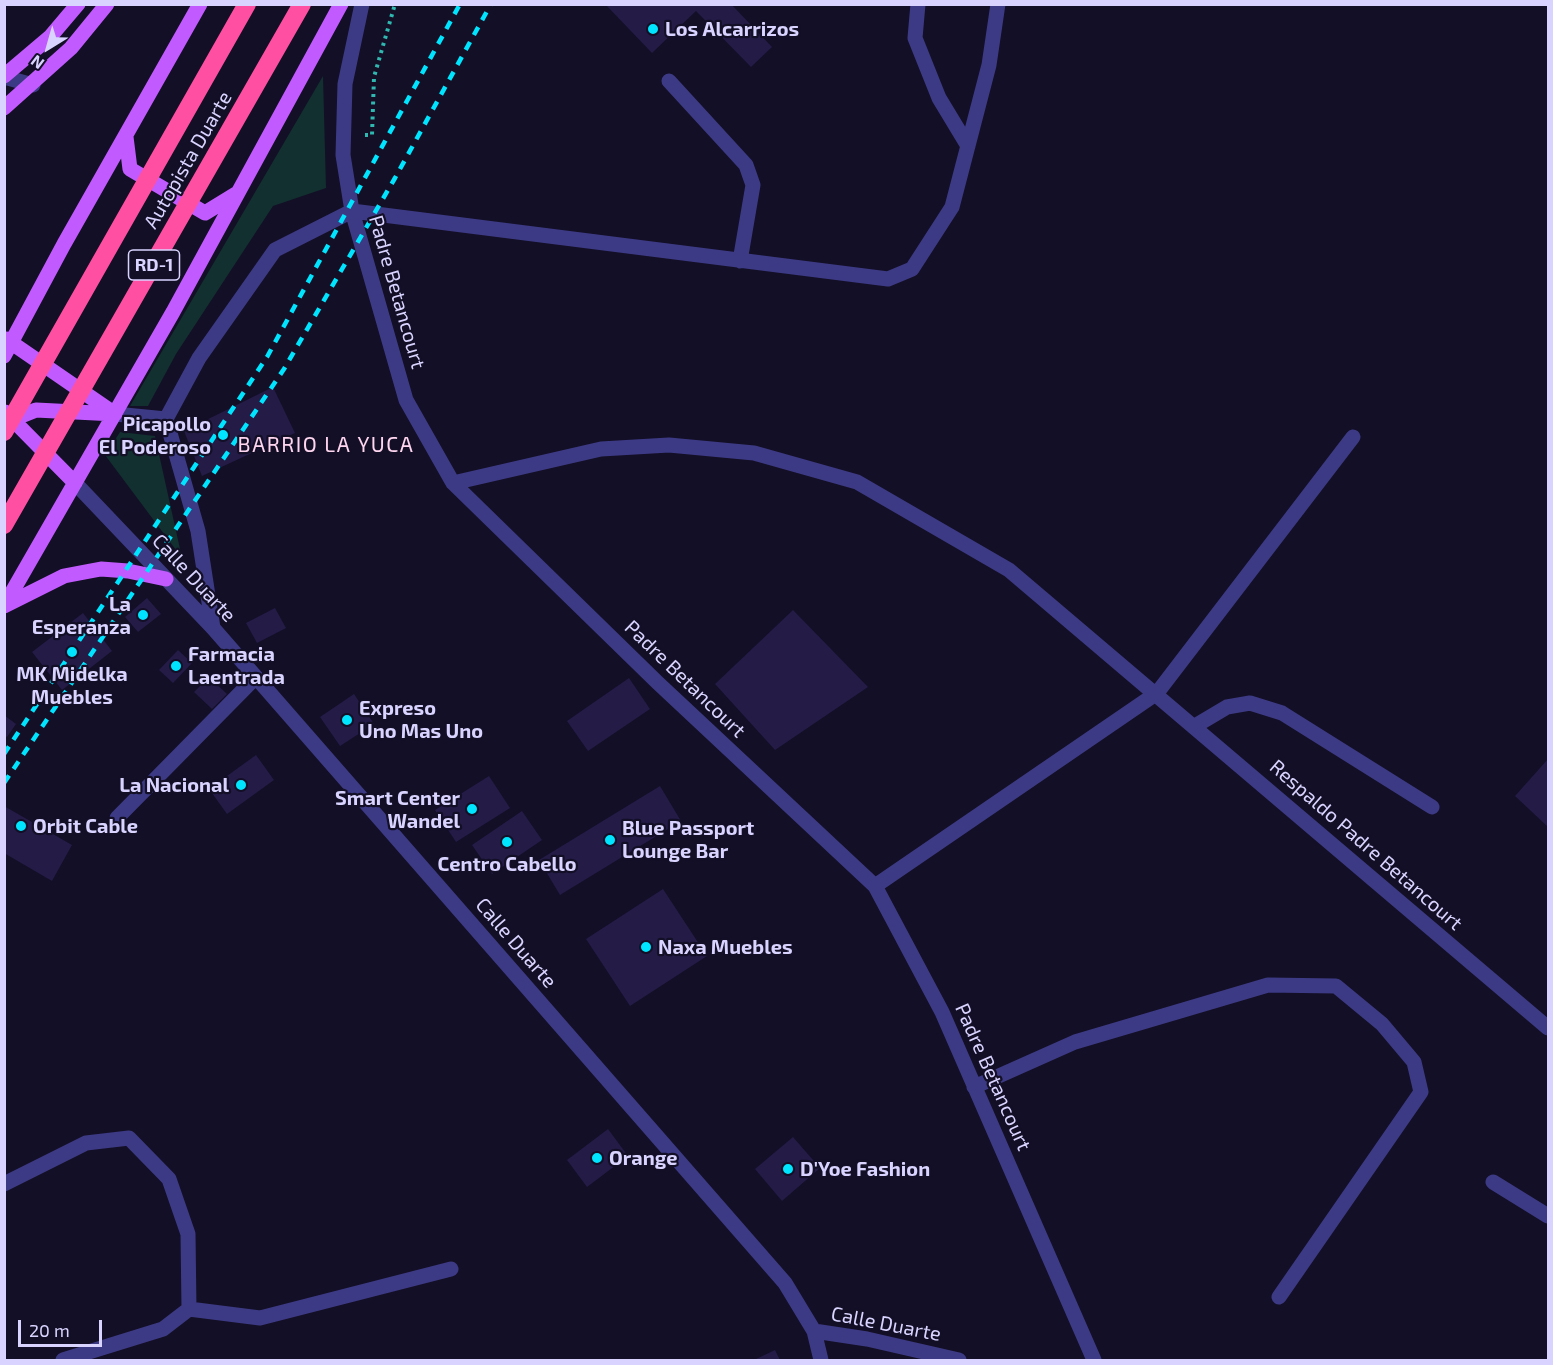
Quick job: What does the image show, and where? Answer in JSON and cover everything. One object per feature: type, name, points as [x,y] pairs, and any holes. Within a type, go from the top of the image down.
[{"type":"highway","name":"Autopista Duarte","points":[[6,421],[248,4]]},
{"type":"highway","name":"Autopista Duarte","points":[[4,525],[302,4]]},
{"type":"main road","points":[[4,76],[50,37],[78,4]]},
{"type":"main road","points":[[4,108],[33,85],[71,48],[107,4]]},
{"type":"main road","points":[[115,414],[7,346],[200,4]]},
{"type":"main road","points":[[4,606],[115,414],[340,4]]},
{"type":"main road","points":[[126,137],[130,169],[206,213],[238,193]]},
{"type":"main road","points":[[75,483],[6,421],[36,410],[115,414]]},
{"type":"main road","points":[[4,606],[64,576],[101,569],[128,571],[166,579]]},
{"type":"street","name":"Padre Betancourt","points":[[362,4],[345,84],[343,155],[352,211],[406,400],[453,483],[658,683],[875,886],[942,1012],[1094,1360]]},
{"type":"street","points":[[918,4],[915,38],[939,98],[968,146]]},
{"type":"street","points":[[213,628],[198,531],[165,419],[199,358],[275,250],[352,211],[888,279],[912,269],[952,207],[989,65],[998,4]]},
{"type":"street","points":[[4,76],[33,85]]},
{"type":"street","points":[[669,81],[746,165],[753,185],[740,261]]},
{"type":"street","points":[[115,414],[165,419]]},
{"type":"street","points":[[875,886],[1157,693],[1353,437]]},
{"type":"street","name":"Respaldo Padre Betancourt","points":[[453,483],[601,449],[669,445],[754,453],[857,482],[1009,570],[1157,693],[1548,1028]]},
{"type":"street","name":"Calle Duarte","points":[[75,483],[213,628],[785,1283],[814,1331],[867,1339],[959,1360]]},
{"type":"street","points":[[117,818],[256,677]]},
{"type":"street","points":[[1195,726],[1227,707],[1250,703],[1282,713],[1432,807]]},
{"type":"street","points":[[974,1087],[1075,1042],[1268,985],[1336,986],[1382,1024],[1407,1054],[1413,1062],[1421,1092],[1279,1297]]},
{"type":"street","points":[[4,1184],[86,1143],[129,1138],[169,1179],[189,1234],[189,1309]]},
{"type":"street","points":[[1493,1182],[1548,1216]]},
{"type":"street","points":[[63,1360],[163,1329],[189,1309],[260,1318],[451,1269]]},
{"type":"street","points":[[814,1331],[821,1360]]},
{"type":"path","points":[[344,135],[372,135],[374,77],[395,4]]},
{"type":"green space","points":[[323,76],[326,188],[273,206],[176,354],[148,406],[130,406]]},
{"type":"green space","points":[[120,432],[155,436],[182,558],[105,455]]},
{"type":"building","name":"Los Alcarrizos","points":[[605,4],[731,4],[772,47],[751,67],[696,11],[652,53]]},
{"type":"building","points":[[273,387],[295,433],[202,476],[184,431]]},
{"type":"building","name":"La Esperanza","points":[[147,598],[161,614],[138,632],[125,617]]},
{"type":"building","points":[[275,608],[286,628],[257,643],[246,623]]},
{"type":"building","points":[[793,610],[868,687],[775,750],[715,684]]},
{"type":"building","name":"MK Midelka Muebles","points":[[83,613],[112,651],[62,690],[32,652]]},
{"type":"building","name":"Farmacia Laentrada","points":[[178,650],[192,663],[173,683],[159,670]]},
{"type":"building","points":[[209,677],[227,694],[212,709],[194,692]]},
{"type":"building","points":[[629,678],[650,709],[588,751],[567,721]]},
{"type":"building","name":"Expreso Uno Mas Uno","points":[[354,694],[374,724],[340,746],[320,717]]},
{"type":"building","points":[[4,715],[16,724],[7,737],[4,735]]},
{"type":"building","name":"La Nacional","points":[[256,755],[274,780],[227,814],[209,789]]},
{"type":"building","points":[[1548,759],[1548,827],[1515,796]]},
{"type":"building","name":"Smart Center Wandel","points":[[489,776],[510,808],[456,842],[435,810]]},
{"type":"building","name":"Blue Passport Lounge Bar","points":[[660,786],[681,821],[560,895],[539,860]]},
{"type":"building","name":"Orbit Cable","points":[[4,806],[72,845],[52,881],[4,853]]},
{"type":"building","name":"Centro Cabello","points":[[522,811],[542,840],[492,874],[472,845]]},
{"type":"building","name":"Naxa Muebles","points":[[663,889],[707,956],[630,1006],[586,939]]},
{"type":"building","name":"Orange","points":[[608,1129],[628,1156],[587,1187],[567,1160]]},
{"type":"building","name":"D'Yoe Fashion","points":[[793,1137],[820,1168],[782,1201],[755,1169]]},
{"type":"building","points":[[775,1350],[780,1360],[754,1360]]},
{"type":"railway","points":[[4,754],[267,357],[460,4]]},
{"type":"railway","points":[[4,783],[284,369],[395,178],[491,4]]},
{"type":"place","name":"Los Alcarrizos","points":[[653,29]]},
{"type":"place","name":"Picapollo El Poderoso","points":[[223,435]]},
{"type":"place","name":"La Esperanza","points":[[143,615]]},
{"type":"place","name":"MK Midelka Muebles","points":[[72,652]]},
{"type":"place","name":"Farmacia Laentrada","points":[[176,666]]},
{"type":"place","name":"Expreso Uno Mas Uno","points":[[347,720]]},
{"type":"place","name":"La Nacional","points":[[241,785]]},
{"type":"place","name":"Smart Center Wandel","points":[[472,809]]},
{"type":"place","name":"Orbit Cable","points":[[21,826]]},
{"type":"place","name":"Blue Passport Lounge Bar","points":[[610,840]]},
{"type":"place","name":"Centro Cabello","points":[[507,842]]},
{"type":"place","name":"Naxa Muebles","points":[[646,947]]},
{"type":"place","name":"Orange","points":[[597,1158]]},
{"type":"place","name":"D'Yoe Fashion","points":[[788,1169]]},
{"type":"district","name":"BARRIO LA YUCA","points":[[326,445]]}]
